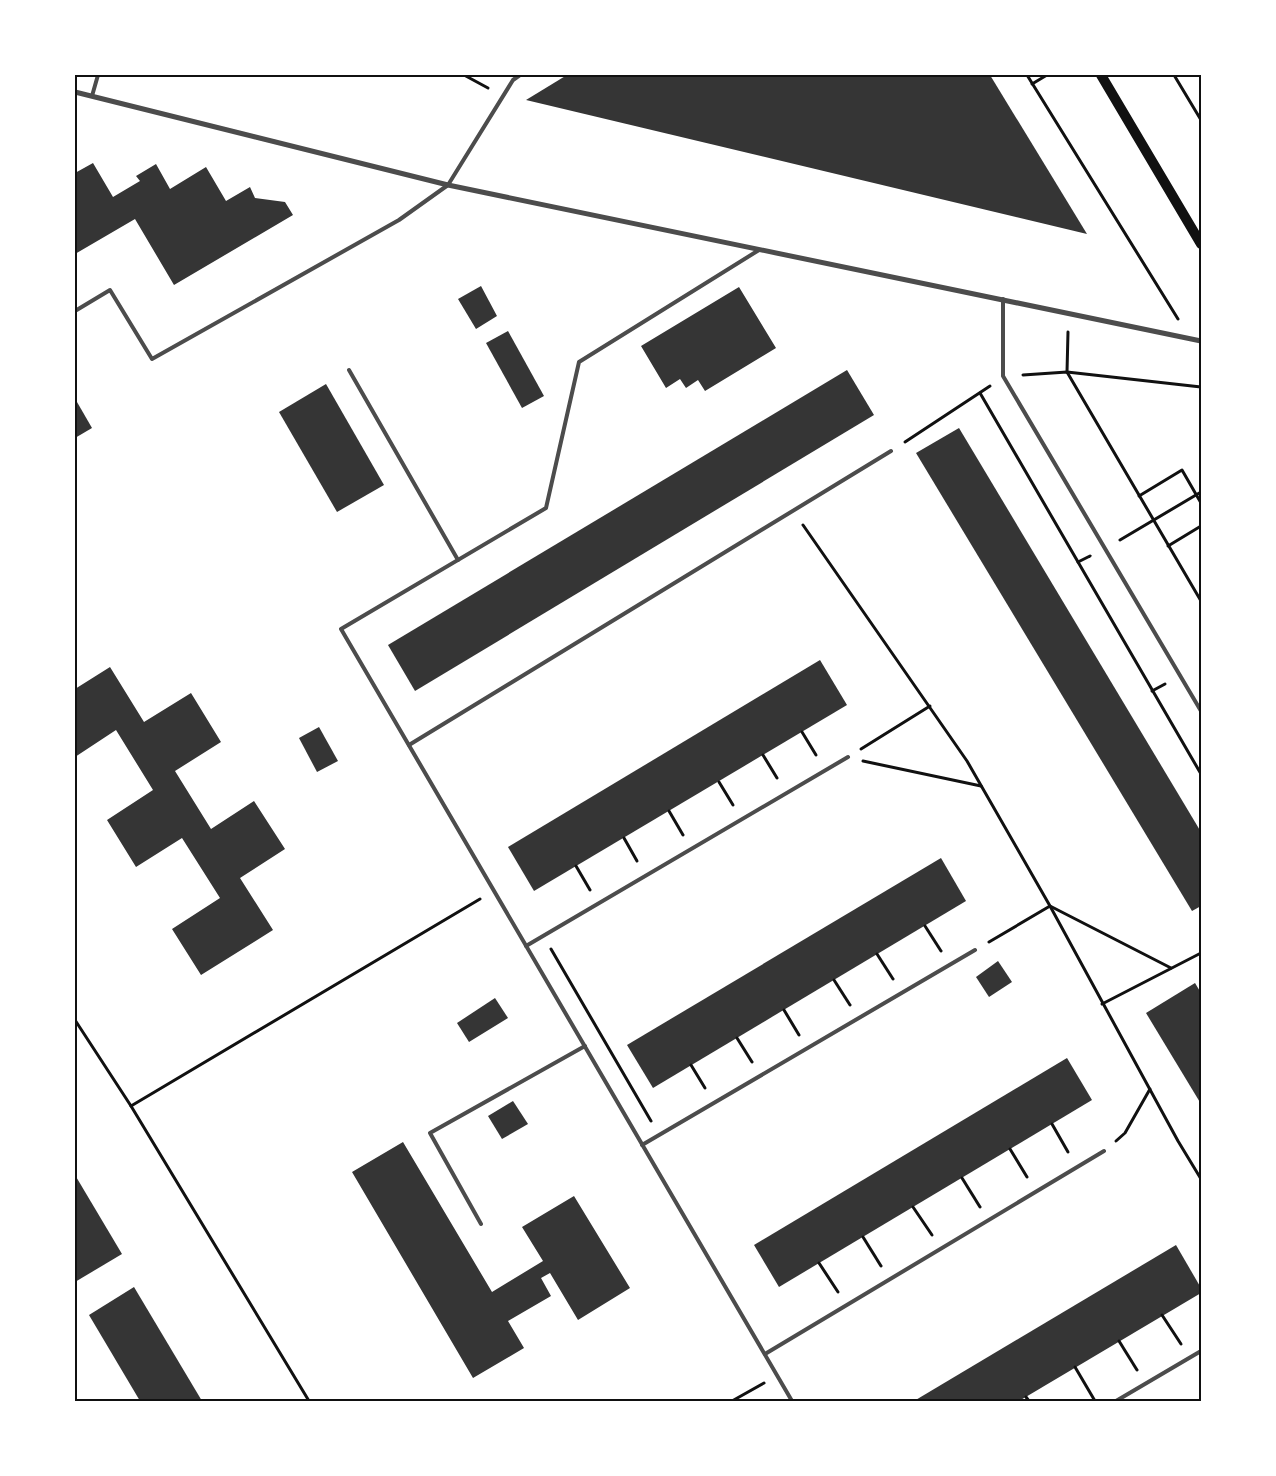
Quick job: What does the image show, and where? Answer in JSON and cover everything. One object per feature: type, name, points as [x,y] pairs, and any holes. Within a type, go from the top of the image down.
[{"type":"main road","points":[[1101,75],[1201,244]]},
{"type":"street","points":[[75,92],[448,185],[1003,299],[1201,342]]},
{"type":"lane","points":[[92,96],[98,75]]},
{"type":"lane","points":[[75,311],[110,290],[152,359],[399,220],[448,185],[513,80],[520,75]]},
{"type":"lane","points":[[759,250],[579,362],[546,508],[341,629],[792,1401]]},
{"type":"lane","points":[[1003,299],[1003,376],[1201,711]]},
{"type":"lane","points":[[349,370],[458,560]]},
{"type":"lane","points":[[409,745],[891,451]]},
{"type":"lane","points":[[526,946],[848,757]]},
{"type":"lane","points":[[642,1145],[975,950]]},
{"type":"lane","points":[[481,1224],[430,1133],[585,1046]]},
{"type":"lane","points":[[765,1354],[1104,1151]]},
{"type":"lane","points":[[1116,1401],[1201,1351]]},
{"type":"path","points":[[464,75],[503,96]]},
{"type":"path","points":[[1027,75],[1191,340]]},
{"type":"path","points":[[1032,84],[1047,75]]},
{"type":"path","points":[[1174,75],[1201,120]]},
{"type":"path","points":[[1069,314],[1066,372],[1201,601]]},
{"type":"path","points":[[1066,372],[1201,387]]},
{"type":"path","points":[[891,451],[980,394],[1201,774]]},
{"type":"path","points":[[1139,496],[1182,470],[1201,503]]},
{"type":"path","points":[[1105,548],[1201,492]]},
{"type":"path","points":[[793,512],[967,761],[1050,906],[1102,1004],[1201,1179]]},
{"type":"path","points":[[1168,546],[1201,526]]},
{"type":"path","points":[[848,757],[930,706]]},
{"type":"path","points":[[802,732],[825,771]]},
{"type":"path","points":[[763,755],[786,793]]},
{"type":"path","points":[[848,757],[982,787]]},
{"type":"path","points":[[719,782],[742,819]]},
{"type":"path","points":[[669,811],[691,849]]},
{"type":"path","points":[[624,838],[646,876]]},
{"type":"path","points":[[576,866],[598,904]]},
{"type":"path","points":[[131,1106],[494,890]]},
{"type":"path","points":[[975,950],[1050,906]]},
{"type":"path","points":[[1050,906],[1171,968]]},
{"type":"path","points":[[925,926],[950,965]]},
{"type":"path","points":[[1102,1004],[1201,953]]},
{"type":"path","points":[[877,954],[902,993]]},
{"type":"path","points":[[834,980],[858,1018]]},
{"type":"path","points":[[784,1010],[806,1049]]},
{"type":"path","points":[[75,1020],[131,1106],[309,1401]]},
{"type":"path","points":[[737,1038],[761,1076]]},
{"type":"path","points":[[691,1065],[714,1103]]},
{"type":"path","points":[[1104,1151],[1126,1133],[1150,1090]]},
{"type":"path","points":[[1052,1124],[1077,1167]]},
{"type":"path","points":[[1010,1149],[1036,1192]]},
{"type":"path","points":[[962,1178],[989,1220]]},
{"type":"path","points":[[913,1207],[941,1248]]},
{"type":"path","points":[[863,1237],[890,1279]]},
{"type":"path","points":[[819,1263],[846,1305]]},
{"type":"path","points":[[1162,1315],[1189,1358]]},
{"type":"path","points":[[1119,1341],[1145,1384]]},
{"type":"path","points":[[1075,1367],[1095,1401]]},
{"type":"path","points":[[732,1401],[777,1375]]},
{"type":"path","points":[[1026,1397],[1029,1401]]},
{"type":"building","points":[[567,75],[990,75],[1087,234],[526,100]]},
{"type":"building","points":[[93,163],[113,197],[140,181],[136,176],[156,164],[170,189],[206,167],[226,201],[250,187],[255,198],[285,202],[293,215],[174,285],[135,219],[75,254],[75,173]]},
{"type":"building","points":[[481,286],[497,316],[476,329],[458,299]]},
{"type":"building","points":[[739,287],[776,348],[705,391],[698,380],[686,388],[680,379],[666,388],[641,346]]},
{"type":"building","points":[[508,331],[544,396],[522,408],[486,343]]},
{"type":"building","points":[[847,370],[874,415],[415,691],[388,645]]},
{"type":"building","points":[[326,384],[384,485],[337,512],[279,412]]},
{"type":"building","points":[[77,402],[92,428],[75,438],[75,403]]},
{"type":"building","points":[[959,428],[1201,832],[1201,906],[1192,911],[916,453]]},
{"type":"building","points":[[820,660],[847,705],[534,891],[508,847]]},
{"type":"building","points":[[110,667],[144,722],[191,693],[221,742],[175,771],[211,829],[254,801],[285,849],[240,878],[273,930],[201,975],[172,929],[220,898],[182,838],[136,867],[107,820],[153,790],[116,730],[75,757],[75,689]]},
{"type":"building","points":[[319,727],[338,761],[317,772],[299,738]]},
{"type":"building","points":[[941,858],[966,901],[653,1088],[627,1045]]},
{"type":"building","points":[[998,961],[1012,982],[989,997],[976,977]]},
{"type":"building","points":[[1195,983],[1201,993],[1201,1104],[1146,1013]]},
{"type":"building","points":[[495,998],[508,1018],[469,1042],[457,1023]]},
{"type":"building","points":[[1067,1058],[1092,1100],[779,1287],[754,1245]]},
{"type":"building","points":[[513,1101],[528,1124],[502,1139],[488,1116]]},
{"type":"building","points":[[403,1142],[492,1292],[543,1261],[522,1227],[574,1196],[630,1288],[578,1320],[550,1273],[541,1278],[551,1296],[508,1321],[524,1348],[473,1378],[352,1172]]},
{"type":"building","points":[[75,1175],[122,1254],[75,1282]]},
{"type":"building","points":[[1176,1245],[1201,1288],[1201,1293],[1019,1401],[914,1401]]},
{"type":"building","points":[[134,1287],[202,1401],[140,1401],[89,1315]]}]
